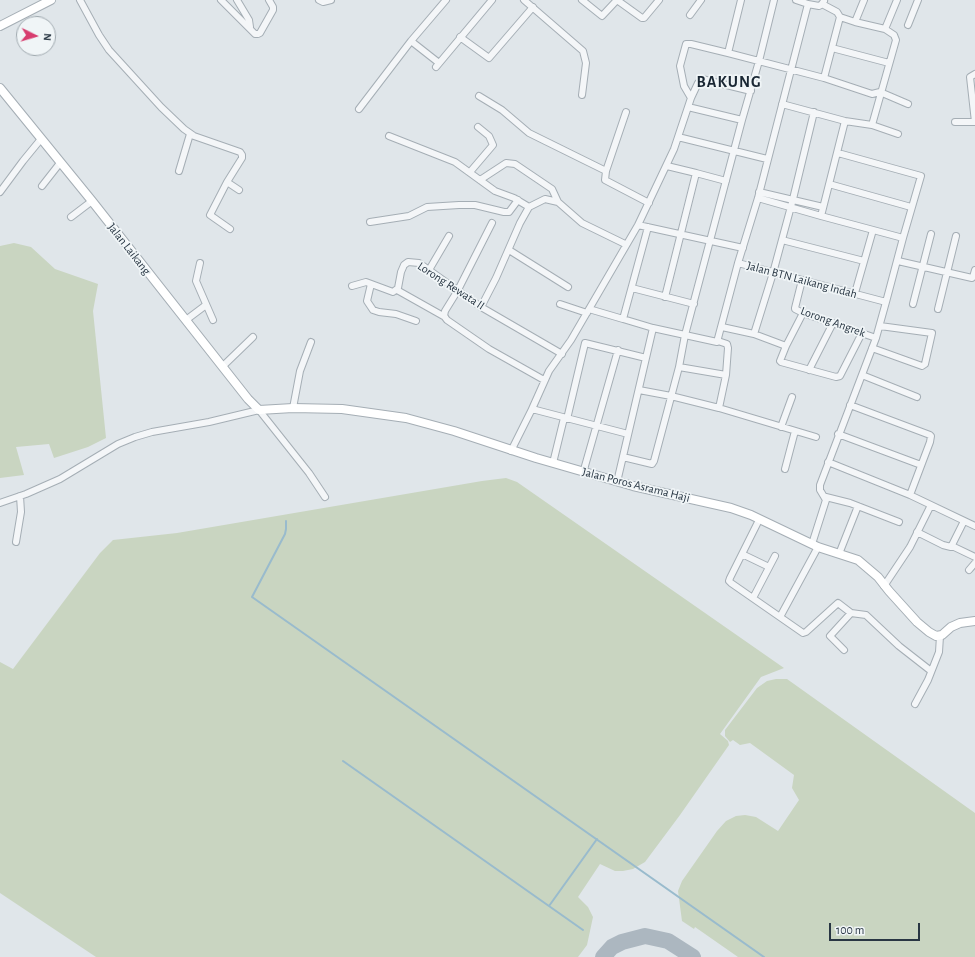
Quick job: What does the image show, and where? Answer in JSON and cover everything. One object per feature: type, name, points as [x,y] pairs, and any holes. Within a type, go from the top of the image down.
[{"type":"street","points":[[0,26],[51,0]]},
{"type":"street","points":[[80,0],[98,35],[109,50],[161,107],[190,134],[240,152],[242,155],[242,158],[227,182],[210,215],[230,230]]},
{"type":"street","points":[[221,0],[256,34],[260,33],[273,10],[270,0]]},
{"type":"street","points":[[237,0],[249,20],[250,28]]},
{"type":"street","points":[[319,0],[325,2],[331,0]]},
{"type":"street","points":[[359,109],[411,41],[446,0]]},
{"type":"street","points":[[411,41],[437,65],[492,0]]},
{"type":"street","points":[[524,0],[583,51],[586,63],[582,95]]},
{"type":"street","points":[[582,0],[602,16],[617,0],[642,18],[644,18],[658,0]]},
{"type":"street","points":[[728,53],[741,0]]},
{"type":"street","points":[[623,457],[653,463],[679,367],[685,335],[774,0]]},
{"type":"street","points":[[796,0],[817,6],[823,2],[837,12],[840,17],[885,29],[896,37],[872,125]]},
{"type":"street","points":[[855,22],[864,0]]},
{"type":"street","points":[[885,29],[897,0]]},
{"type":"street","points":[[908,24],[918,0]]},
{"type":"street","points":[[690,14],[698,1]]},
{"type":"street","name":"Jalan BTN Laikang Indah","points":[[808,4],[758,195],[738,263],[886,302]]},
{"type":"street","points":[[460,37],[489,58],[533,7]]},
{"type":"street","points":[[824,78],[840,17]]},
{"type":"street","points":[[691,98],[684,86],[680,66],[686,44],[728,53],[824,78],[872,94],[880,92],[908,104]]},
{"type":"street","points":[[832,48],[889,63]]},
{"type":"street","points":[[955,122],[975,122],[970,77],[975,74]]},
{"type":"street","points":[[511,451],[532,409],[544,380],[571,340],[649,203],[667,166],[698,82],[702,79],[751,91]]},
{"type":"street","name":"Jalan Laikang","points":[[1,91],[92,201],[248,399],[259,410]]},
{"type":"street","points":[[479,96],[502,110],[529,132],[606,172]]},
{"type":"street","points":[[782,104],[845,121],[872,125],[898,134]]},
{"type":"street","points":[[688,107],[742,120]]},
{"type":"street","points":[[626,112],[605,178],[607,182],[649,203]]},
{"type":"street","points":[[754,334],[791,208],[814,112]]},
{"type":"street","points":[[821,216],[845,121]]},
{"type":"street","points":[[470,172],[493,145],[490,136],[478,127]]},
{"type":"street","points":[[179,171],[190,134]]},
{"type":"street","points":[[389,136],[450,160],[470,172],[495,191],[518,200],[529,207]]},
{"type":"street","points":[[678,136],[767,159]]},
{"type":"street","points":[[0,192],[41,139]]},
{"type":"street","points":[[838,153],[921,176],[911,207],[880,326],[838,434],[819,488],[826,498],[858,506],[899,522]]},
{"type":"street","points":[[42,186],[60,163]]},
{"type":"street","points":[[480,180],[506,164],[515,164],[552,189],[558,202],[582,223],[625,244]]},
{"type":"street","points":[[667,166],[726,181]]},
{"type":"street","points":[[664,297],[696,173]]},
{"type":"street","points":[[227,182],[239,190]]},
{"type":"street","points":[[829,184],[911,207]]},
{"type":"street","points":[[758,195],[793,199],[823,207]]},
{"type":"street","points":[[758,195],[791,208],[903,238]]},
{"type":"street","points":[[481,307],[529,207],[545,199],[558,202]]},
{"type":"street","points":[[370,222],[410,216],[427,207],[474,205],[509,212],[518,200]]},
{"type":"street","points":[[71,217],[92,201]]},
{"type":"street","points":[[445,317],[445,311],[458,290],[492,223]]},
{"type":"street","points":[[638,224],[680,235],[711,240],[743,248]]},
{"type":"street","points":[[623,319],[648,227]]},
{"type":"street","points":[[855,293],[873,230]]},
{"type":"street","points":[[913,304],[931,234]]},
{"type":"street","points":[[429,270],[449,236]]},
{"type":"street","points":[[938,309],[956,236]]},
{"type":"street","points":[[782,240],[864,262]]},
{"type":"street","points":[[509,250],[568,287]]},
{"type":"street","points":[[898,260],[972,278],[975,270]]},
{"type":"street","points":[[200,263],[196,281],[213,320]]},
{"type":"street","name":"Lorong Rewata II","points":[[397,290],[401,272],[406,263],[419,263],[481,307],[562,354]]},
{"type":"street","points":[[718,341],[738,263]]},
{"type":"street","name":"Lorong Angrek","points":[[802,280],[795,308],[803,313],[876,338]]},
{"type":"street","points":[[352,286],[363,282],[390,292],[397,290],[445,317],[490,349],[544,380]]},
{"type":"street","points":[[371,284],[367,301],[373,310],[396,314],[416,321]]},
{"type":"street","points":[[632,288],[694,304]]},
{"type":"street","points":[[560,304],[623,319],[653,328],[727,344],[726,375],[719,408]]},
{"type":"street","points":[[186,320],[206,306]]},
{"type":"street","points":[[803,313],[786,346],[780,362],[836,377],[840,376],[862,334]]},
{"type":"street","points":[[810,370],[833,323]]},
{"type":"street","points":[[722,326],[754,334],[786,346]]},
{"type":"street","points":[[872,348],[922,366],[925,364],[932,333],[880,326]]},
{"type":"street","points":[[617,482],[653,328]]},
{"type":"street","points":[[223,366],[253,337]]},
{"type":"street","points":[[571,340],[618,350],[646,358]]},
{"type":"street","points":[[294,408],[300,371],[311,342]]},
{"type":"street","points":[[553,463],[585,343]]},
{"type":"street","points":[[584,473],[618,350]]},
{"type":"street","points":[[679,367],[726,375]]},
{"type":"street","points":[[862,375],[917,397]]},
{"type":"street","points":[[639,390],[719,408],[816,437]]},
{"type":"street","points":[[781,427],[792,397]]},
{"type":"street","points":[[850,405],[930,434],[930,442],[910,495]]},
{"type":"street","name":"Jalan Poros Asrama Haji","points":[[259,410],[294,408],[342,409],[406,418],[465,434],[511,451],[584,473],[662,494],[731,508],[815,546],[858,560],[872,571],[902,606],[922,626],[929,632],[940,636]]},
{"type":"street","points":[[532,409],[628,434]]},
{"type":"street","points":[[0,503],[60,479],[118,444],[135,437],[152,432],[223,419],[259,410],[310,473],[325,497]]},
{"type":"street","points":[[785,470],[795,431]]},
{"type":"street","points":[[838,434],[921,465]]},
{"type":"street","points":[[828,462],[910,495],[975,526]]},
{"type":"street","points":[[16,542],[21,512],[20,496]]},
{"type":"street","points":[[780,617],[815,546],[826,498]]},
{"type":"street","points":[[884,586],[910,547],[930,505]]},
{"type":"street","points":[[839,554],[858,506]]},
{"type":"street","points":[[759,520],[729,581],[804,633],[839,603],[851,613],[862,613],[868,616],[899,646],[931,671]]},
{"type":"street","points":[[952,546],[964,521]]},
{"type":"street","points":[[917,532],[943,545],[950,547],[952,546],[975,557]]},
{"type":"street","points":[[742,554],[769,567]]},
{"type":"street","points":[[753,598],[775,556]]},
{"type":"street","points":[[969,570],[975,564]]},
{"type":"street","points":[[844,650],[830,636],[851,613]]},
{"type":"street","points":[[915,704],[939,652],[940,636],[960,622],[974,623]]},
{"type":"green space","points":[[14,243],[31,247],[55,269],[98,284],[93,311],[106,438],[88,447],[54,458],[49,444],[16,447],[24,475],[0,478],[0,246]]},
{"type":"green space","points":[[506,478],[517,482],[784,668],[761,677],[720,734],[728,741],[729,745],[645,862],[633,869],[623,871],[615,871],[600,864],[578,897],[588,907],[593,917],[587,945],[578,957],[96,957],[0,893],[0,662],[13,669],[100,553],[113,540],[177,533]]},
{"type":"green space","points":[[787,679],[975,813],[975,957],[738,957],[695,927],[694,929],[682,921],[678,891],[682,881],[717,831],[726,821],[736,816],[745,815],[756,817],[778,831],[799,800],[792,788],[794,775],[750,743],[740,745],[733,740],[730,742],[725,736],[725,730],[757,688],[767,681]]},
{"type":"waterway","points":[[286,521],[285,534],[252,597],[764,957]]},
{"type":"waterway","points":[[343,761],[583,930]]},
{"type":"waterway","points":[[549,906],[597,839]]},
{"type":"taxiway","points":[[603,957],[612,947],[622,942],[645,936],[668,941],[693,957]]},
{"type":"district","name":"BAKUNG","points":[[729,82]]}]
